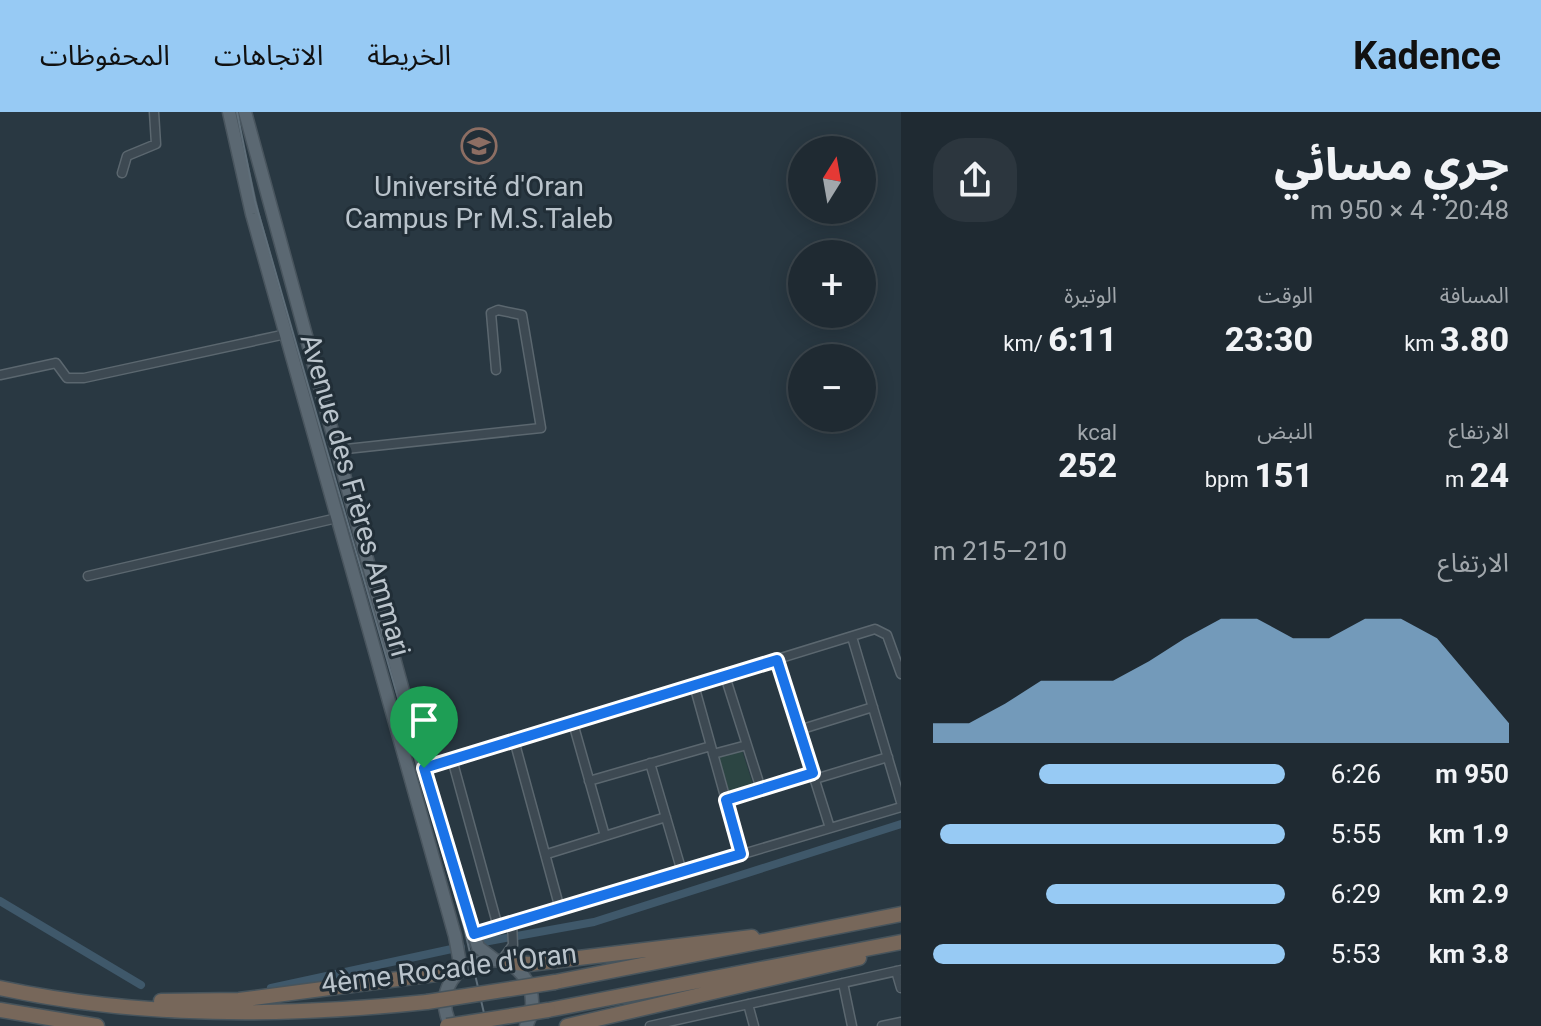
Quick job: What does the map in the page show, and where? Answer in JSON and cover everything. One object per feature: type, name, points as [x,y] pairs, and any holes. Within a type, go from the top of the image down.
[{"type":"highway","name":"4ème Rocade d'Oran","points":[[0,988],[52,997],[206,1014],[312,1012],[427,1002],[555,982],[901,914]]},
{"type":"highway","points":[[499,961],[529,964],[828,930]]},
{"type":"highway","name":"4ème Rocade d'Oran","points":[[449,1026],[901,945]]},
{"type":"highway","points":[[567,1026],[901,945]]},
{"type":"highway","points":[[52,997],[204,1002],[460,970]]},
{"type":"highway","points":[[0,1010],[97,1026]]},
{"type":"main road","name":"Avenue des Frères Ammari","points":[[245,112],[424,768],[476,940]]},
{"type":"main road","name":"Avenue des Frères Ammari","points":[[226,113],[455,936],[460,970]]},
{"type":"main road","points":[[476,940],[499,961],[520,973],[531,990],[532,1011],[526,1026]]},
{"type":"main road","points":[[449,1026],[446,993],[460,970],[473,962],[499,961]]},
{"type":"street","points":[[122,173],[127,156],[156,144],[154,112]]},
{"type":"street","points":[[337,450],[541,428],[522,315],[498,310],[491,313],[496,370]]},
{"type":"street","points":[[0,375],[58,363],[67,378],[84,378],[286,334]]},
{"type":"street","points":[[88,576],[337,518]]},
{"type":"street","points":[[424,768],[875,629],[883,631],[901,674]]},
{"type":"street","points":[[499,961],[513,932],[560,909],[901,804],[852,637]]},
{"type":"street","points":[[777,660],[830,828]]},
{"type":"street","points":[[725,676],[761,789]]},
{"type":"street","points":[[694,685],[741,854]]},
{"type":"street","points":[[799,730],[873,707]]},
{"type":"street","points":[[573,723],[605,836]]},
{"type":"street","points":[[514,740],[560,909]]},
{"type":"street","points":[[589,781],[650,763],[747,745]]},
{"type":"street","points":[[726,800],[888,757]]},
{"type":"street","points":[[452,759],[498,927]]},
{"type":"street","points":[[650,763],[682,872]]},
{"type":"street","points":[[547,854],[666,817]]},
{"type":"street","points":[[476,940],[498,927],[513,932]]},
{"type":"street","points":[[650,1026],[899,970],[901,988]]},
{"type":"street","points":[[843,983],[852,1026]]},
{"type":"street","points":[[748,1004],[754,1026]]},
{"type":"street","points":[[882,1026],[901,1022]]},
{"type":"green space","points":[[742,750],[753,785],[729,792],[719,756]]},
{"type":"waterway","points":[[473,944],[594,922],[901,824]]},
{"type":"waterway","points":[[0,901],[141,985]]},
{"type":"waterway","points":[[271,988],[461,947]]},
{"type":"tram line","points":[[237,112],[255,201],[464,927],[487,1026]]},
{"type":"place","name":"Université d'Oran Campus Pr M.S.Taleb","points":[[479,146]]},
{"type":"route","points":[[777,660],[813,773],[726,800],[741,854],[474,934],[424,768],[777,660]]}]
